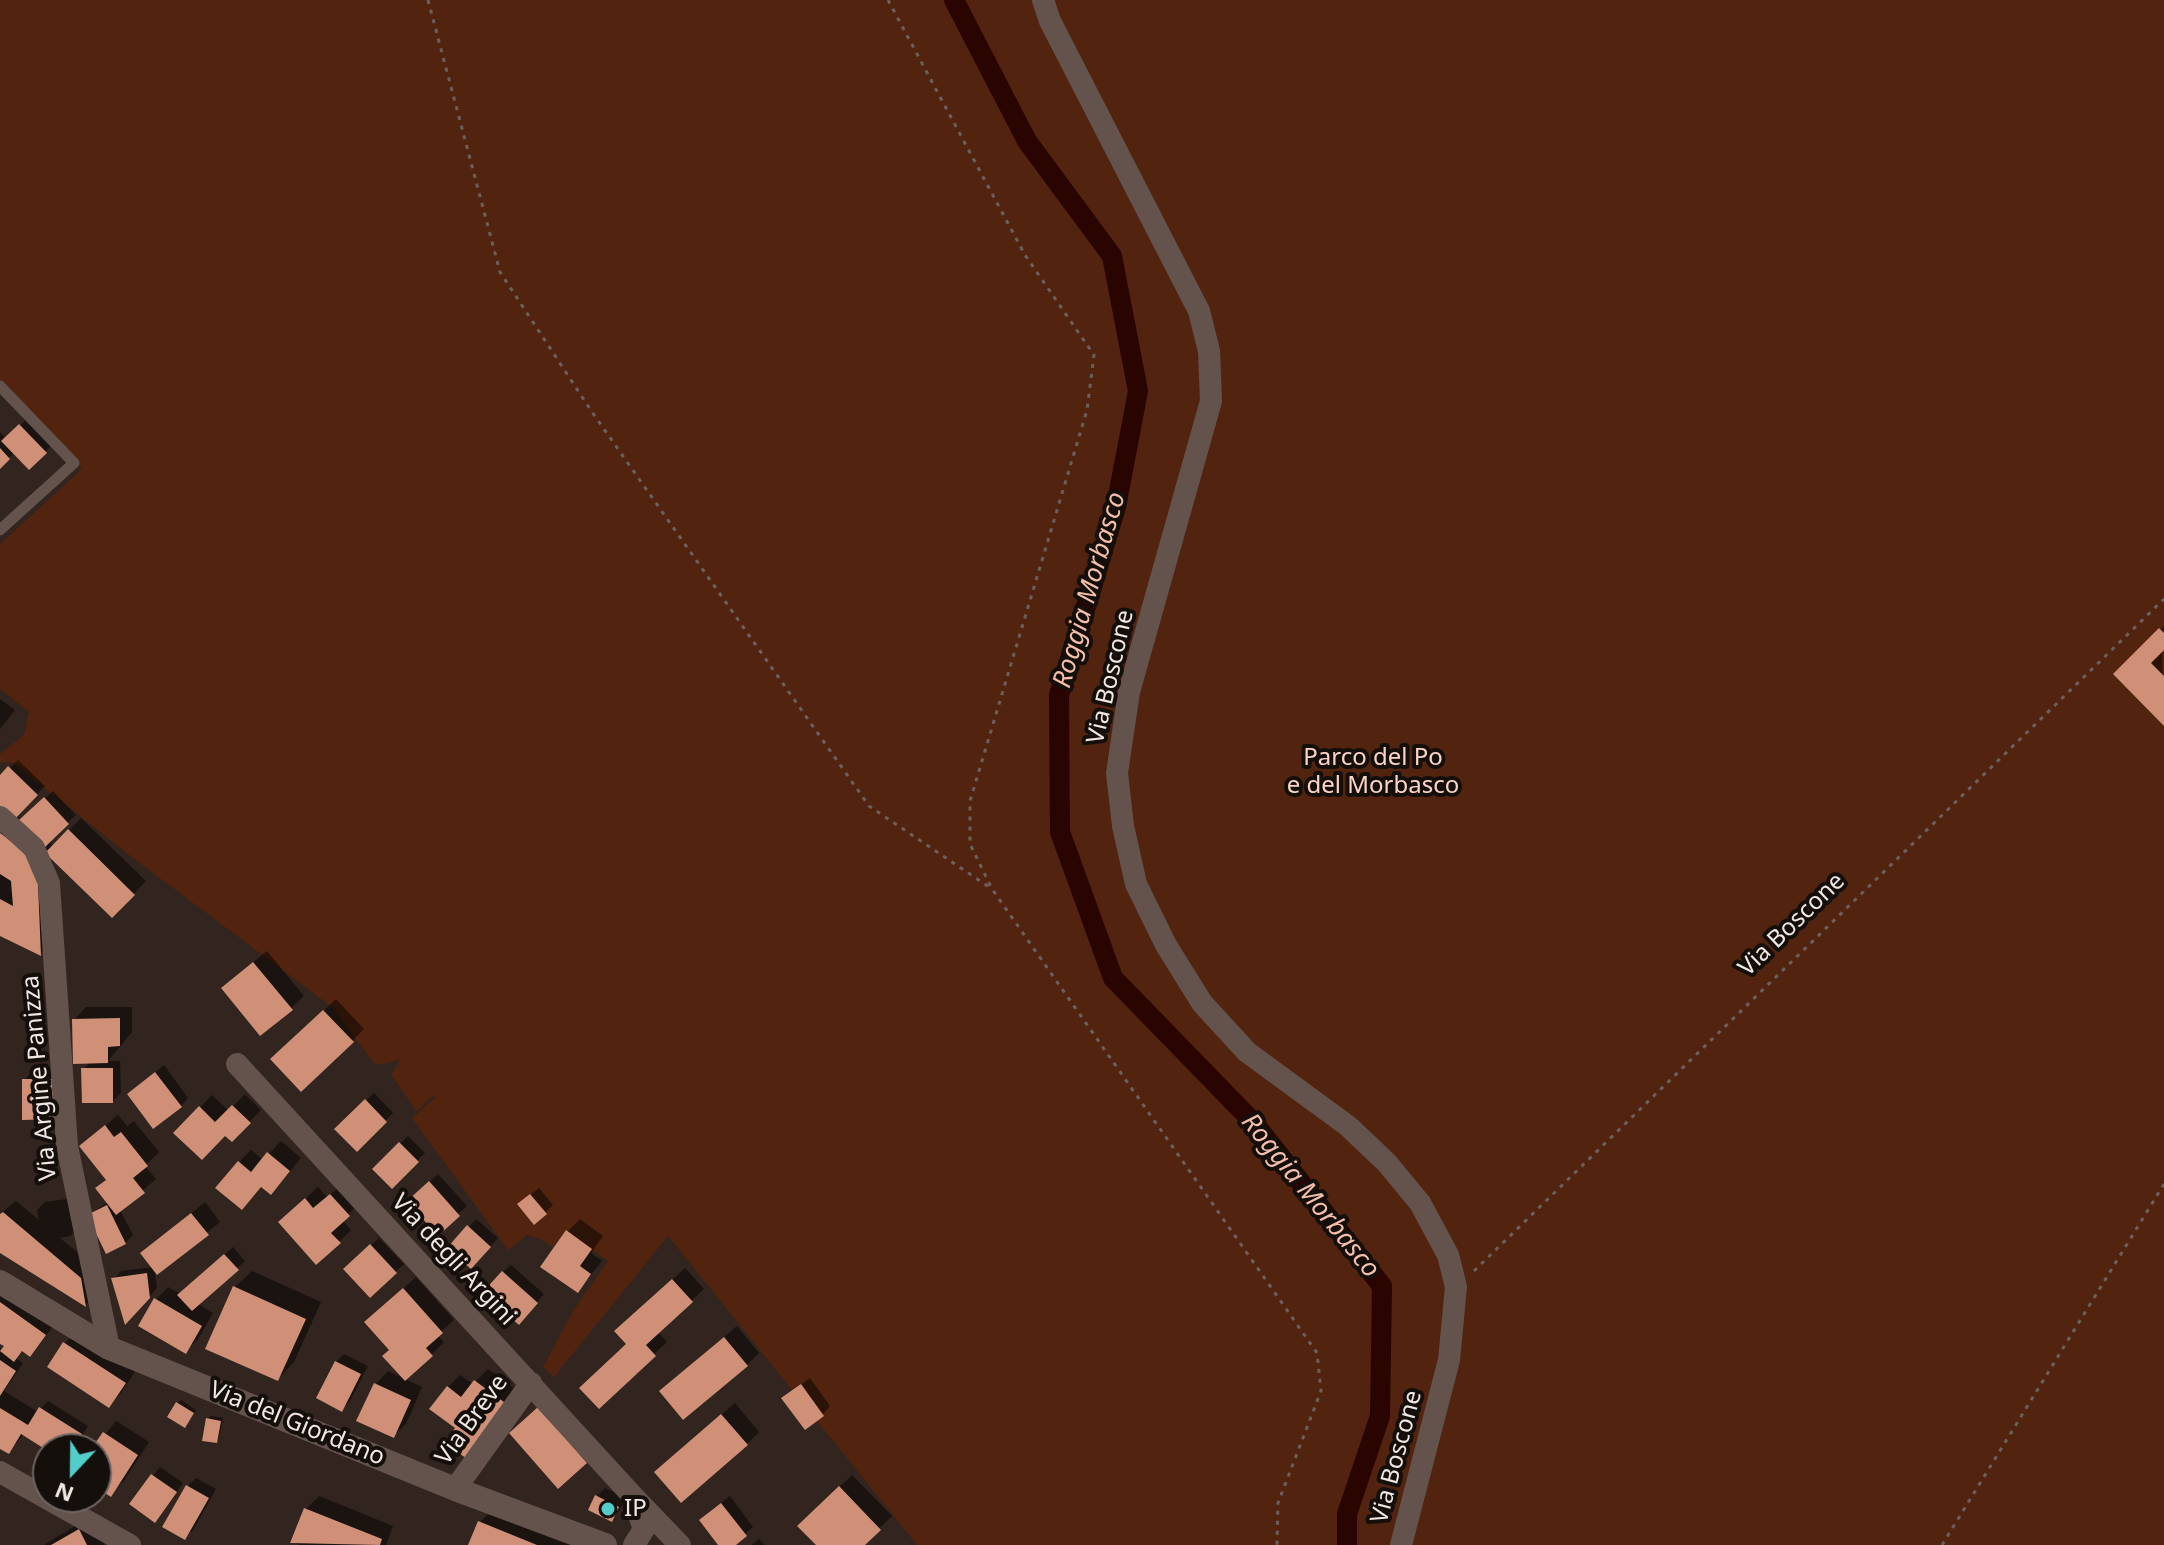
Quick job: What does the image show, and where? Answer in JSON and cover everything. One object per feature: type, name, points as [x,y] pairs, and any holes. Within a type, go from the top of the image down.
[{"type":"street","name":"Via Boscone","points":[[1043,0],[1050,21],[1199,311],[1209,351],[1211,401],[1129,692],[1117,773],[1123,826],[1136,884],[1166,945],[1202,1003],[1247,1052],[1348,1126],[1387,1163],[1420,1203],[1448,1255],[1456,1287],[1449,1360],[1401,1545]]},
{"type":"street","name":"Via Argine Panizza","points":[[0,817],[34,848],[49,883],[67,1146],[109,1348]]},
{"type":"street","name":"Via degli Argini","points":[[237,1064],[680,1545]]},
{"type":"street","name":"Via del Giordano","points":[[0,1282],[109,1348],[455,1489],[605,1545]]},
{"type":"street","name":"Via Breve","points":[[455,1489],[531,1383]]},
{"type":"street","points":[[0,1472],[130,1545]]},
{"type":"street","name":"Via degli Argini","points":[[630,1493],[644,1529],[634,1545]]},
{"type":"lane","points":[[0,386],[74,463],[0,530]]},
{"type":"path","points":[[428,0],[500,272],[592,412],[869,806],[992,889]]},
{"type":"path","points":[[888,0],[1025,255],[1094,355],[1087,410],[970,801],[970,844],[992,889],[1317,1353],[1321,1391],[1278,1503],[1277,1545]]},
{"type":"path","name":"Via Boscone","points":[[1456,1287],[2164,599]]},
{"type":"path","points":[[1942,1545],[2164,1184]]},
{"type":"green space","name":"Parco del Po e del Morbasco","points":[[0,0],[2164,0],[2164,1545],[917,1545],[668,1236],[554,1377],[543,1367],[573,1311],[608,1261],[565,1231],[553,1247],[527,1235],[508,1250],[412,1118],[436,1097],[431,1097],[417,1112],[391,1075],[400,1060],[375,1065],[332,1007],[133,858],[13,763],[0,762],[0,754],[24,735],[29,712],[0,689],[0,544],[82,469],[0,383]]},
{"type":"building","points":[[19,424],[47,453],[29,470],[1,441]]},
{"type":"building","points":[[0,448],[10,459],[0,469]]},
{"type":"building","points":[[2159,628],[2164,633],[2164,650],[2151,663],[2164,676],[2164,726],[2113,674]]},
{"type":"building","points":[[8,766],[38,795],[14,820],[0,806],[0,775]]},
{"type":"building","points":[[44,797],[69,824],[45,847],[19,820]]},
{"type":"building","points":[[68,829],[135,895],[112,918],[45,853]]},
{"type":"building","points":[[0,833],[37,860],[41,956],[0,936],[0,899],[13,906],[11,881],[0,874]]},
{"type":"building","points":[[253,962],[293,1010],[260,1036],[221,988]]},
{"type":"building","points":[[323,1010],[354,1042],[301,1092],[270,1059]]},
{"type":"building","points":[[120,1018],[120,1046],[108,1047],[108,1063],[73,1064],[72,1019]]},
{"type":"building","points":[[81,1068],[113,1068],[113,1103],[82,1103]]},
{"type":"building","points":[[155,1072],[182,1107],[153,1129],[127,1094]]},
{"type":"building","points":[[22,1079],[58,1079],[58,1119],[22,1120]]},
{"type":"building","points":[[365,1099],[387,1122],[357,1152],[334,1129]]},
{"type":"building","points":[[232,1105],[251,1123],[232,1142],[225,1136],[202,1160],[173,1133],[199,1106],[215,1122]]},
{"type":"building","points":[[105,1125],[114,1137],[121,1132],[148,1166],[133,1178],[145,1193],[116,1215],[95,1188],[106,1180],[79,1146]]},
{"type":"building","points":[[399,1142],[419,1162],[392,1189],[372,1169]]},
{"type":"building","points":[[267,1152],[290,1171],[271,1195],[261,1187],[242,1210],[215,1188],[238,1161],[251,1172]]},
{"type":"building","points":[[429,1181],[460,1216],[438,1236],[407,1201]]},
{"type":"building","points":[[330,1194],[350,1216],[331,1233],[341,1243],[316,1265],[278,1222],[305,1198],[313,1208]]},
{"type":"building","points":[[530,1194],[547,1214],[534,1225],[517,1204]]},
{"type":"building","points":[[107,1205],[126,1244],[106,1254],[87,1215]]},
{"type":"building","points":[[3,1212],[81,1278],[86,1307],[0,1253],[0,1214]]},
{"type":"building","points":[[191,1213],[209,1235],[157,1275],[140,1253]]},
{"type":"building","points":[[467,1225],[491,1247],[471,1269],[447,1248]]},
{"type":"building","points":[[566,1230],[592,1249],[580,1266],[591,1274],[578,1293],[540,1267]]},
{"type":"building","points":[[370,1244],[397,1273],[370,1298],[343,1269]]},
{"type":"building","points":[[224,1254],[239,1270],[192,1311],[177,1295]]},
{"type":"building","points":[[502,1271],[538,1303],[519,1325],[482,1293]]},
{"type":"building","points":[[147,1273],[150,1298],[125,1325],[111,1278]]},
{"type":"building","points":[[672,1279],[693,1302],[646,1345],[656,1356],[599,1409],[579,1388],[626,1344],[614,1331]]},
{"type":"building","points":[[233,1286],[306,1319],[278,1381],[205,1349]]},
{"type":"building","points":[[403,1288],[443,1333],[426,1348],[433,1356],[405,1381],[382,1356],[389,1350],[364,1322]]},
{"type":"building","points":[[154,1298],[202,1326],[186,1354],[138,1326]]},
{"type":"building","points":[[0,1302],[46,1335],[30,1357],[22,1351],[14,1362],[0,1351],[4,1346],[0,1344]]},
{"type":"building","points":[[724,1337],[748,1366],[683,1420],[659,1391]]},
{"type":"building","points":[[63,1342],[126,1383],[109,1408],[47,1367]]},
{"type":"building","points":[[0,1360],[16,1371],[0,1396]]},
{"type":"building","points":[[335,1361],[361,1374],[342,1412],[316,1398]]},
{"type":"building","points":[[474,1380],[508,1405],[467,1459],[444,1442],[455,1428],[429,1409],[447,1386],[461,1397]]},
{"type":"building","points":[[374,1383],[411,1400],[394,1438],[356,1421]]},
{"type":"building","points":[[801,1384],[824,1416],[805,1430],[781,1398]]},
{"type":"building","points":[[176,1402],[194,1413],[185,1428],[167,1417]]},
{"type":"building","points":[[39,1407],[80,1433],[32,1433],[32,1441],[21,1434],[9,1454],[0,1449],[0,1408],[28,1425]]},
{"type":"building","points":[[538,1407],[587,1463],[558,1489],[509,1433]]},
{"type":"building","points":[[721,1414],[748,1445],[681,1503],[654,1472]]},
{"type":"building","points":[[206,1418],[221,1421],[217,1443],[202,1441]]},
{"type":"building","points":[[112,1438],[138,1455],[112,1495]]},
{"type":"building","points":[[151,1474],[177,1492],[155,1523],[129,1504]]},
{"type":"building","points":[[186,1485],[209,1498],[185,1540],[162,1527]]},
{"type":"building","points":[[839,1486],[881,1530],[865,1545],[816,1545],[797,1526]]},
{"type":"building","points":[[595,1495],[619,1507],[612,1522],[588,1510]]},
{"type":"building","points":[[721,1503],[747,1536],[736,1545],[718,1545],[699,1520]]},
{"type":"building","points":[[304,1508],[382,1539],[380,1545],[290,1543]]},
{"type":"building","points":[[478,1521],[537,1545],[468,1545]]},
{"type":"building","points":[[79,1529],[87,1545],[51,1545]]},
{"type":"waterway","name":"Roggia Morbasco","points":[[954,0],[1027,141],[1112,256],[1138,391],[1116,507],[1059,695],[1060,832],[1113,978],[1254,1123],[1382,1286],[1380,1416],[1347,1514],[1347,1545]]},
{"type":"place","name":"IP","points":[[608,1509]]}]
